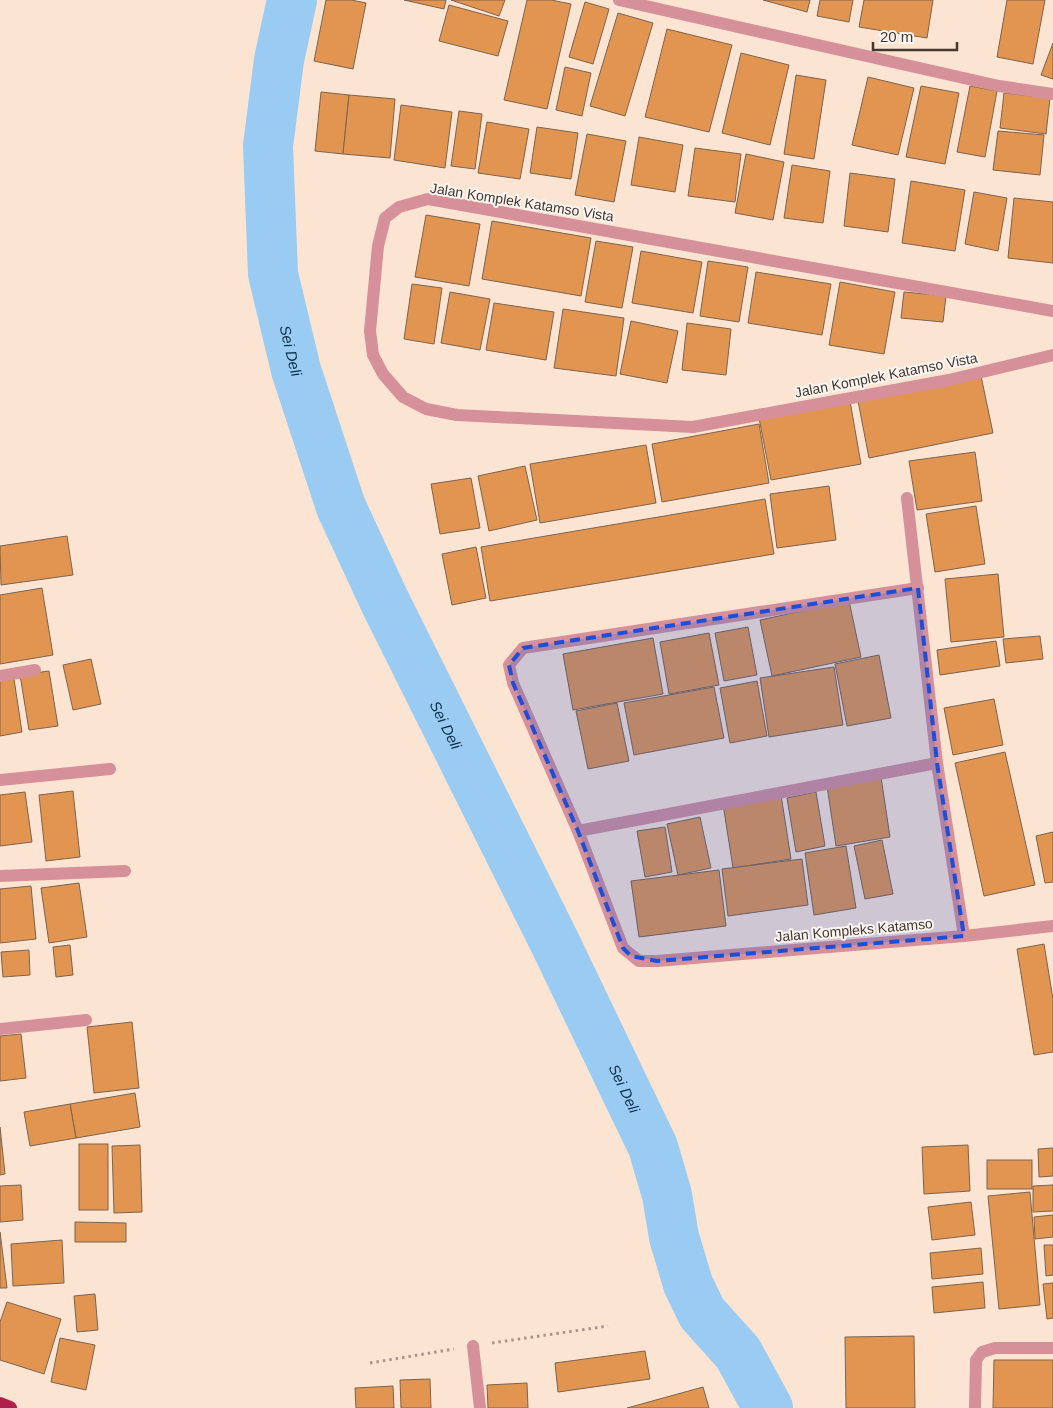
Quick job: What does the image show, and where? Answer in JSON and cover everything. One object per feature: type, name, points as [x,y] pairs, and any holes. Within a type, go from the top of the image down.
[{"type":"highway","points":[[0,1404],[10,1408]]},
{"type":"street","points":[[619,0],[999,86],[1053,94]]},
{"type":"street","name":"Jalan Komplek Katamso Vista","points":[[1053,311],[428,199],[399,207],[384,218],[378,246],[370,331],[373,355],[383,374],[403,397],[426,409],[457,415],[693,427],[949,380],[1053,355]]},
{"type":"street","points":[[907,498],[937,764],[964,936]]},
{"type":"street","name":"Jalan Kompleks Katamso","points":[[918,588],[523,648],[509,665],[513,683],[578,831],[623,948],[639,960],[658,961],[964,936],[1053,926]]},
{"type":"street","points":[[0,676],[35,670]]},
{"type":"street","points":[[578,831],[937,764]]},
{"type":"street","points":[[0,780],[110,769]]},
{"type":"street","points":[[0,876],[125,871]]},
{"type":"street","points":[[0,1029],[86,1020]]},
{"type":"street","points":[[474,1346],[480,1408]]},
{"type":"street","points":[[975,1408],[976,1360],[982,1352],[995,1348],[1053,1348]]},
{"type":"highlighted area","points":[[918,588],[937,763],[964,936],[657,961],[631,956],[623,948],[578,831],[513,683],[509,665],[523,648]]},
{"type":"building","points":[[326,0],[351,0],[366,3],[353,69],[314,61]]},
{"type":"building","points":[[404,0],[446,0],[444,9]]},
{"type":"building","points":[[451,0],[505,0],[499,16]]},
{"type":"building","points":[[527,0],[551,0],[571,4],[547,109],[504,100]]},
{"type":"building","points":[[763,0],[810,0],[807,12]]},
{"type":"building","points":[[820,0],[853,0],[849,22],[817,16]]},
{"type":"building","points":[[864,0],[933,0],[927,38],[859,27]]},
{"type":"building","points":[[1007,0],[1045,0],[1033,64],[997,57]]},
{"type":"building","points":[[585,2],[609,9],[593,64],[569,57]]},
{"type":"building","points":[[449,5],[508,21],[498,56],[439,41]]},
{"type":"building","points":[[618,13],[653,23],[625,116],[590,106]]},
{"type":"building","points":[[667,29],[732,45],[709,132],[645,117]]},
{"type":"building","points":[[1053,43],[1053,79],[1041,75]]},
{"type":"building","points":[[741,53],[789,65],[770,145],[722,133]]},
{"type":"building","points":[[565,67],[591,73],[582,116],[556,110]]},
{"type":"building","points":[[796,75],[826,80],[814,159],[784,154]]},
{"type":"building","points":[[868,77],[914,88],[898,155],[852,145]]},
{"type":"building","points":[[921,86],[959,93],[945,164],[906,157]]},
{"type":"building","points":[[970,86],[997,91],[985,157],[957,152]]},
{"type":"building","points":[[321,92],[349,95],[343,154],[315,151]]},
{"type":"building","points":[[1004,93],[1050,98],[1046,134],[1000,128]]},
{"type":"building","points":[[349,95],[395,99],[390,158],[343,154]]},
{"type":"building","points":[[401,105],[452,112],[445,168],[394,160]]},
{"type":"building","points":[[459,111],[482,114],[475,169],[451,166]]},
{"type":"building","points":[[487,122],[529,129],[520,179],[478,173]]},
{"type":"building","points":[[537,127],[578,133],[571,179],[530,173]]},
{"type":"building","points":[[998,131],[1044,135],[1040,175],[993,170]]},
{"type":"building","points":[[587,134],[626,141],[614,202],[575,195]]},
{"type":"building","points":[[639,137],[683,145],[675,192],[631,185]]},
{"type":"building","points":[[695,148],[741,154],[735,202],[688,196]]},
{"type":"building","points":[[746,154],[784,162],[773,220],[735,213]]},
{"type":"building","points":[[792,165],[830,171],[823,223],[784,218]]},
{"type":"building","points":[[850,173],[895,179],[888,232],[844,226]]},
{"type":"building","points":[[911,181],[965,190],[955,251],[902,243]]},
{"type":"building","points":[[974,192],[1007,198],[998,251],[965,244]]},
{"type":"building","points":[[1014,198],[1053,202],[1053,263],[1008,258]]},
{"type":"building","points":[[426,215],[480,224],[469,286],[415,277]]},
{"type":"building","points":[[492,221],[591,238],[581,296],[482,279]]},
{"type":"building","points":[[596,241],[633,247],[622,308],[585,302]]},
{"type":"building","points":[[641,251],[702,262],[693,313],[632,303]]},
{"type":"building","points":[[708,261],[748,267],[739,322],[700,316]]},
{"type":"building","points":[[756,272],[831,284],[822,335],[748,323]]},
{"type":"building","points":[[840,282],[895,292],[884,354],[829,345]]},
{"type":"building","points":[[412,284],[442,288],[434,344],[404,339]]},
{"type":"building","points":[[450,292],[490,299],[480,350],[441,343]]},
{"type":"building","points":[[904,292],[946,296],[943,322],[901,318]]},
{"type":"building","points":[[494,303],[554,312],[546,360],[486,350]]},
{"type":"building","points":[[563,309],[624,318],[616,376],[554,368]]},
{"type":"building","points":[[631,321],[678,331],[667,383],[620,374]]},
{"type":"building","points":[[687,323],[731,329],[726,375],[682,370]]},
{"type":"building","points":[[981,376],[993,433],[869,458],[858,401]]},
{"type":"building","points":[[850,401],[861,464],[771,480],[759,418]]},
{"type":"building","points":[[759,424],[769,483],[662,502],[652,444]]},
{"type":"building","points":[[646,445],[656,503],[540,523],[530,464]]},
{"type":"building","points":[[975,452],[982,501],[917,510],[909,461]]},
{"type":"building","points":[[525,466],[537,520],[489,531],[478,476]]},
{"type":"building","points":[[471,478],[480,528],[440,534],[431,484]]},
{"type":"building","points":[[829,486],[836,540],[777,548],[770,494]]},
{"type":"building","points":[[765,499],[774,554],[490,601],[481,547]]},
{"type":"building","points":[[976,506],[985,564],[935,572],[926,514]]},
{"type":"building","points":[[67,536],[73,575],[1,585],[0,546]]},
{"type":"building","points":[[476,547],[486,598],[452,605],[442,554]]},
{"type":"building","points":[[998,574],[1004,637],[951,642],[945,579]]},
{"type":"building","points":[[42,588],[53,655],[0,664],[0,595]]},
{"type":"building","points":[[849,601],[861,657],[772,676],[760,620]]},
{"type":"building","points":[[748,627],[757,675],[724,681],[715,633]]},
{"type":"building","points":[[709,633],[719,685],[669,694],[660,642]]},
{"type":"building","points":[[1040,636],[1043,659],[1006,663],[1003,639]]},
{"type":"building","points":[[653,638],[663,694],[573,710],[563,654]]},
{"type":"building","points":[[996,641],[1000,666],[940,675],[937,650]]},
{"type":"building","points":[[879,655],[891,718],[847,726],[835,664]]},
{"type":"building","points":[[91,659],[101,704],[73,710],[63,665]]},
{"type":"building","points":[[834,667],[843,725],[769,737],[760,678]]},
{"type":"building","points":[[49,671],[58,726],[29,730],[20,675]]},
{"type":"building","points":[[14,679],[22,732],[0,736],[0,681]]},
{"type":"building","points":[[757,681],[767,736],[730,743],[720,688]]},
{"type":"building","points":[[714,687],[724,738],[634,755],[624,703]]},
{"type":"building","points":[[994,699],[1003,745],[953,755],[944,708]]},
{"type":"building","points":[[617,703],[629,761],[588,769],[576,711]]},
{"type":"building","points":[[1005,752],[1035,885],[984,896],[955,763]]},
{"type":"building","points":[[881,777],[890,837],[836,846],[827,786]]},
{"type":"building","points":[[73,791],[80,857],[46,861],[39,795]]},
{"type":"building","points":[[25,792],[32,842],[0,846],[0,795]]},
{"type":"building","points":[[816,792],[825,846],[796,852],[787,798]]},
{"type":"building","points":[[781,795],[791,859],[733,868],[723,804]]},
{"type":"building","points":[[700,817],[711,868],[678,875],[667,824]]},
{"type":"building","points":[[665,827],[672,872],[645,877],[637,831]]},
{"type":"building","points":[[1053,832],[1053,882],[1045,883],[1036,836]]},
{"type":"building","points":[[882,840],[893,894],[865,899],[854,846]]},
{"type":"building","points":[[846,846],[856,908],[814,915],[805,853]]},
{"type":"building","points":[[802,859],[808,905],[728,916],[722,869]]},
{"type":"building","points":[[719,870],[726,926],[639,937],[631,881]]},
{"type":"building","points":[[79,883],[87,937],[49,943],[41,888]]},
{"type":"building","points":[[31,886],[36,939],[0,943],[0,889]]},
{"type":"building","points":[[1044,944],[1053,999],[1053,1052],[1034,1055],[1017,949]]},
{"type":"building","points":[[70,945],[73,975],[56,977],[53,947]]},
{"type":"building","points":[[29,950],[30,975],[3,977],[1,952]]},
{"type":"building","points":[[132,1022],[139,1088],[94,1093],[87,1027]]},
{"type":"building","points":[[21,1034],[26,1078],[0,1081],[0,1036]]},
{"type":"building","points":[[135,1093],[140,1127],[76,1138],[70,1104]]},
{"type":"building","points":[[70,1104],[76,1138],[30,1146],[24,1112]]},
{"type":"building","points":[[0,1127],[5,1174],[0,1175]]},
{"type":"building","points":[[79,1144],[108,1144],[108,1210],[79,1210]]},
{"type":"building","points":[[140,1145],[142,1212],[114,1213],[112,1146]]},
{"type":"building","points":[[968,1145],[970,1191],[924,1194],[922,1147]]},
{"type":"building","points":[[1053,1148],[1053,1176],[1039,1177],[1038,1149]]},
{"type":"building","points":[[987,1160],[1032,1160],[1032,1189],[987,1189]]},
{"type":"building","points":[[21,1185],[23,1220],[0,1222],[0,1186]]},
{"type":"building","points":[[1053,1185],[1053,1211],[1033,1212],[1033,1186]]},
{"type":"building","points":[[1030,1192],[1040,1305],[999,1309],[988,1196]]},
{"type":"building","points":[[971,1202],[975,1235],[932,1240],[928,1207]]},
{"type":"building","points":[[1053,1215],[1053,1237],[1035,1239],[1034,1217]]},
{"type":"building","points":[[75,1222],[126,1223],[126,1242],[75,1242]]},
{"type":"building","points":[[0,1232],[7,1288],[0,1288]]},
{"type":"building","points":[[62,1240],[64,1283],[13,1286],[11,1244]]},
{"type":"building","points":[[1044,1245],[1053,1245],[1053,1275],[1046,1276]]},
{"type":"building","points":[[981,1248],[983,1274],[932,1279],[930,1253]]},
{"type":"building","points":[[983,1282],[985,1308],[934,1313],[932,1287]]},
{"type":"building","points":[[1053,1283],[1053,1318],[1047,1319],[1043,1284]]},
{"type":"building","points":[[95,1294],[98,1330],[77,1332],[74,1296]]},
{"type":"building","points":[[7,1302],[61,1319],[44,1374],[0,1360],[0,1322]]},
{"type":"building","points":[[914,1336],[915,1408],[846,1408],[845,1337]]},
{"type":"building","points":[[60,1338],[95,1345],[86,1390],[51,1382]]},
{"type":"building","points":[[645,1351],[650,1379],[558,1392],[555,1363]]},
{"type":"building","points":[[994,1360],[1053,1360],[1053,1408],[993,1408]]},
{"type":"building","points":[[430,1379],[431,1408],[401,1408],[400,1380]]},
{"type":"building","points":[[527,1383],[528,1408],[488,1408],[487,1385]]},
{"type":"building","points":[[393,1386],[394,1408],[356,1408],[355,1388]]},
{"type":"building","points":[[703,1387],[709,1408],[627,1408]]},
{"type":"waterway","name":"Sei Deli","points":[[292,0],[279,60],[268,146],[273,274],[296,370],[341,507],[385,602],[556,945],[653,1147],[667,1195],[674,1237],[688,1284],[702,1313],[738,1353],[768,1408]]}]
